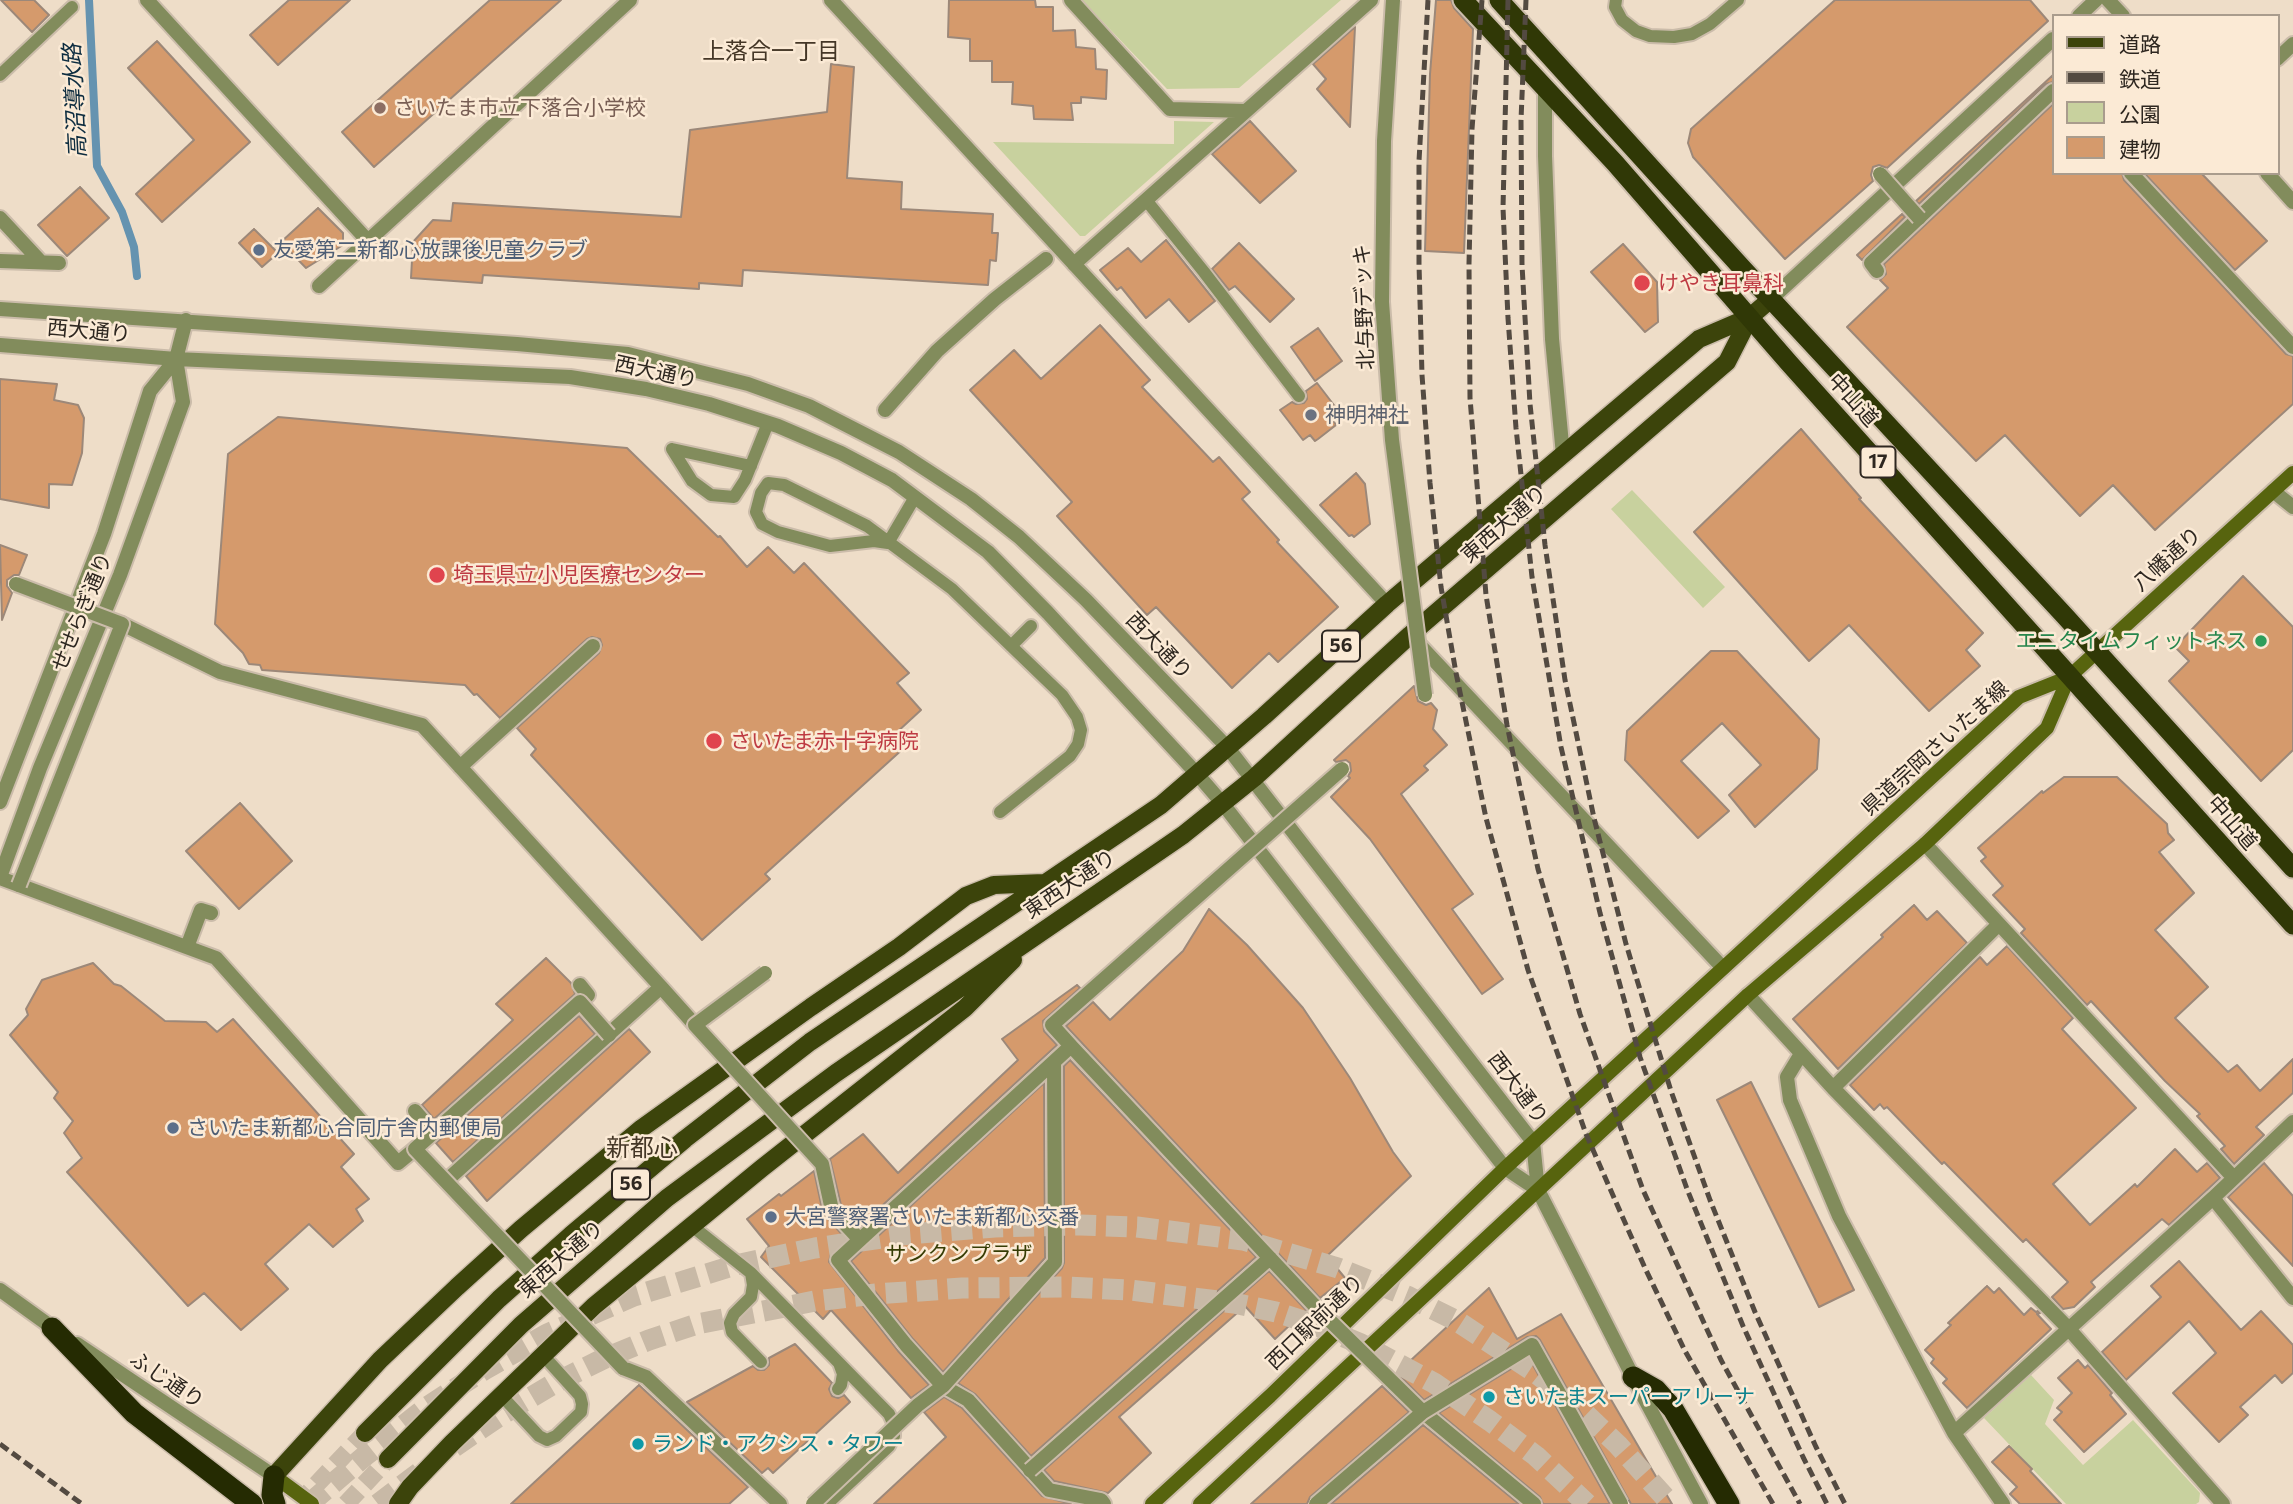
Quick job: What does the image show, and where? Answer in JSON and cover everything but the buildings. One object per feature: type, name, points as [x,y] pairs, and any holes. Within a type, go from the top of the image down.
[{"type":"highway","name":"中山道","points":[[1463,0],[1615,163],[2069,677],[2293,925]]},
{"type":"highway","name":"中山道","points":[[1499,0],[2293,868]]},
{"type":"highway","points":[[52,1328],[134,1413],[252,1504]]},
{"type":"highway","points":[[1633,1377],[1656,1390],[1674,1409],[1729,1504]]},
{"type":"highway","points":[[274,1476],[272,1496],[275,1504]]},
{"type":"main road","name":"東西大通り","points":[[365,1433],[499,1299],[685,1139],[810,1042],[1161,805],[1198,775],[1387,604],[1699,339],[1750,317],[1771,299]]},
{"type":"main road","name":"東西大通り","points":[[388,1459],[521,1325],[667,1198],[836,1073],[1183,835],[1223,804],[1410,635],[1727,362],[1750,317]]},
{"type":"main road","name":"八幡通り","points":[[2069,677],[2293,473]]},
{"type":"main road","points":[[1200,1504],[1748,995],[1925,844],[2047,728],[2069,677]]},
{"type":"main road","name":"県道宗岡さいたま線","points":[[1505,1168],[2019,697],[2069,677]]},
{"type":"main road","points":[[274,1476],[380,1360],[457,1287],[521,1229],[642,1128],[908,940],[966,895],[993,885],[1045,883]]},
{"type":"main road","points":[[398,1504],[422,1473],[594,1306],[762,1168],[965,1008],[1042,932]]},
{"type":"main road","name":"西口駅前通り","points":[[1152,1504],[1270,1396],[1505,1168]]},
{"type":"main road","name":"ふじ通り","points":[[274,1476],[312,1504]]},
{"type":"street","points":[[146,0],[368,241]]},
{"type":"street","points":[[319,286],[630,0]]},
{"type":"street","points":[[831,0],[1387,604]]},
{"type":"street","points":[[1071,0],[1170,109],[1246,111]]},
{"type":"street","points":[[1074,264],[1371,0]]},
{"type":"street","name":"北与野デッキ","points":[[1393,0],[1384,142],[1382,302],[1392,440],[1425,695]]},
{"type":"street","points":[[2081,14],[2096,0]]},
{"type":"street","points":[[2108,0],[2121,14]]},
{"type":"street","points":[[1771,299],[2052,40]]},
{"type":"street","points":[[2279,57],[2293,44]]},
{"type":"street","points":[[1545,87],[1552,339],[1563,455]]},
{"type":"street","points":[[1877,271],[1871,263],[2052,92]]},
{"type":"street","points":[[1880,174],[1919,218]]},
{"type":"street","points":[[2132,175],[2293,347]]},
{"type":"street","points":[[2269,175],[2293,202]]},
{"type":"street","points":[[0,218],[40,261]]},
{"type":"street","points":[[885,410],[937,351],[995,299],[1046,259]]},
{"type":"street","points":[[0,261],[59,263]]},
{"type":"street","name":"西大通り","points":[[0,309],[186,320],[628,354],[748,384],[809,406],[863,432],[929,471],[1019,537],[1086,600],[1228,748],[1254,778],[1533,1142],[1538,1190]]},
{"type":"street","name":"せせらぎ通り","points":[[0,877],[40,768],[120,575],[183,402],[176,359],[186,320]]},
{"type":"street","name":"西大通り","points":[[0,345],[176,359],[570,377],[646,389],[709,404],[768,423],[841,453],[892,480],[988,552],[1198,775],[1505,1168],[1538,1190]]},
{"type":"street","name":"せせらぎ通り","points":[[0,802],[104,534],[150,391],[176,359]]},
{"type":"street","points":[[2273,491],[2293,506]]},
{"type":"street","points":[[16,584],[122,624],[220,672],[422,725],[822,1164],[832,1210],[860,1240]]},
{"type":"street","points":[[19,885],[122,624]]},
{"type":"street","points":[[1410,635],[1723,968]]},
{"type":"street","points":[[460,767],[593,646]]},
{"type":"street","points":[[1342,769],[1052,1025],[1270,1258],[1423,1412],[1534,1504]]},
{"type":"street","points":[[1925,844],[2233,1177]]},
{"type":"street","points":[[0,877],[216,958],[398,1163],[588,995],[580,985]]},
{"type":"street","points":[[187,947],[201,911],[211,914]]},
{"type":"street","points":[[1833,1088],[1998,925]]},
{"type":"street","points":[[695,1025],[765,973]]},
{"type":"street","points":[[446,1181],[661,987]]},
{"type":"street","points":[[1748,995],[1833,1088],[2068,1328],[2217,1502]]},
{"type":"street","points":[[579,1002],[609,1035]]},
{"type":"street","points":[[1071,1046],[838,1260],[906,1345],[943,1386],[968,1400],[1049,1490],[1101,1500],[1104,1504]]},
{"type":"street","points":[[1801,1054],[1787,1077],[1790,1100],[1839,1216],[1954,1433],[2003,1504]]},
{"type":"street","points":[[813,1504],[918,1405],[943,1386],[1055,1262],[1054,1062]]},
{"type":"street","points":[[415,1111],[433,1132]]},
{"type":"street","points":[[1954,1433],[2293,1122]]},
{"type":"street","points":[[415,1149],[623,1368],[646,1377],[779,1504]]},
{"type":"street","points":[[1538,1190],[1701,1504]]},
{"type":"street","points":[[2213,1198],[2293,1298]]},
{"type":"street","points":[[1030,1469],[1270,1258]]},
{"type":"street","name":"ふじ通り","points":[[0,1290],[52,1328],[274,1476]]},
{"type":"street","points":[[1316,1504],[1423,1412],[1532,1345],[1621,1504]]},
{"type":"lane","points":[[1616,0],[1615,8],[1622,20],[1636,31],[1650,36],[1674,37],[1692,34],[1710,24],[1738,0]]},
{"type":"lane","points":[[1710,24],[1721,0]]},
{"type":"lane","points":[[0,75],[72,7]]},
{"type":"lane","points":[[1146,200],[1299,396]]},
{"type":"lane","points":[[751,466],[672,449],[692,481],[711,495],[734,497],[751,466],[768,423]]},
{"type":"lane","points":[[888,543],[874,541],[830,546],[778,532],[762,524],[756,512],[761,492],[768,483],[783,485],[867,526],[952,589],[1062,695],[1077,717],[1081,730],[1078,744],[1070,756],[1000,812]]},
{"type":"lane","points":[[888,543],[915,497]]},
{"type":"lane","points":[[1011,646],[1031,626]]},
{"type":"lane","points":[[692,1226],[751,1273],[889,1415],[894,1425],[894,1436],[889,1446],[827,1504]]},
{"type":"lane","points":[[751,1273],[751,1297],[734,1314],[730,1323],[732,1332],[761,1362]]},
{"type":"lane","points":[[500,1395],[539,1436],[547,1440],[556,1436],[581,1412],[580,1396],[542,1354]]},
{"type":"lane","points":[[838,1389],[842,1374],[839,1362]]},
{"type":"green space","points":[[1082,0],[1341,0],[1239,88],[1167,89]]},
{"type":"green space","points":[[1174,121],[1214,122],[1085,236],[1080,236],[993,142],[1174,144]]},
{"type":"green space","points":[[1632,490],[1725,587],[1703,608],[1611,509]]},
{"type":"green space","points":[[2031,1375],[2054,1400],[2045,1424],[2083,1465],[2133,1420],[2200,1493],[2199,1502],[2066,1504],[1984,1418]]},
{"type":"waterway","name":"高沼導水路","points":[[89,0],[97,166],[122,212],[134,247],[137,276]]},
{"type":"tunnel","points":[[309,1504],[427,1407],[484,1370],[547,1334],[634,1296],[736,1265],[815,1248],[909,1234],[995,1227],[1080,1225],[1137,1227],[1243,1240],[1338,1268],[1407,1296],[1457,1321],[1536,1373],[1575,1404],[1618,1445],[1671,1504]]},
{"type":"tunnel","points":[[454,1447],[555,1383],[603,1359],[697,1324],[815,1301],[876,1294],[962,1288],[1065,1287],[1130,1290],[1234,1303],[1276,1312],[1361,1344],[1434,1383],[1490,1421],[1536,1456],[1587,1504]]},
{"type":"tunnel","points":[[298,1504],[365,1433]]},
{"type":"tunnel","points":[[346,1504],[388,1459]]},
{"type":"tunnel","points":[[378,1504],[420,1472]]},
{"type":"railway","points":[[1428,0],[1419,161],[1422,375],[1441,587],[1486,818],[1528,970],[1586,1134],[1685,1351],[1773,1504]]},
{"type":"railway","points":[[1482,0],[1472,129],[1470,398],[1486,595],[1521,792],[1538,869],[1580,1014],[1643,1190],[1721,1360],[1800,1504]]},
{"type":"railway","points":[[1508,0],[1503,208],[1508,318],[1516,428],[1532,577],[1561,747],[1600,913],[1640,1057],[1687,1189],[1743,1326],[1827,1504]]},
{"type":"railway","points":[[1526,0],[1521,120],[1522,265],[1530,404],[1545,545],[1565,680],[1594,818],[1626,944],[1671,1091],[1710,1200],[1755,1312],[1845,1504]]},
{"type":"railway","points":[[0,1444],[82,1504]]},
{"type":"place","name":"さいたま市立下落合小学校","points":[[380,108]]},
{"type":"place","name":"友愛第二新都心放課後児童クラブ","points":[[259,250]]},
{"type":"place","name":"けやき耳鼻科","points":[[1642,283]]},
{"type":"place","name":"神明神社","points":[[1311,415]]},
{"type":"place","name":"埼玉県立小児医療センター","points":[[437,575]]},
{"type":"place","name":"エニタイムフィットネス","points":[[2261,641]]},
{"type":"place","name":"さいたま赤十字病院","points":[[714,741]]},
{"type":"place","name":"さいたま新都心合同庁舎内郵便局","points":[[173,1128]]},
{"type":"place","name":"大宮警察署さいたま新都心交番","points":[[771,1217]]},
{"type":"place","name":"さいたまスーパーアリーナ","points":[[1489,1397]]},
{"type":"place","name":"ランド・アクシス・タワー","points":[[638,1444]]},
{"type":"district","name":"上落合一丁目","points":[[771,51]]},
{"type":"district","name":"新都心","points":[[642,1148]]},
{"type":"park label","name":"サンクンプラザ","points":[[959,1254]]}]
